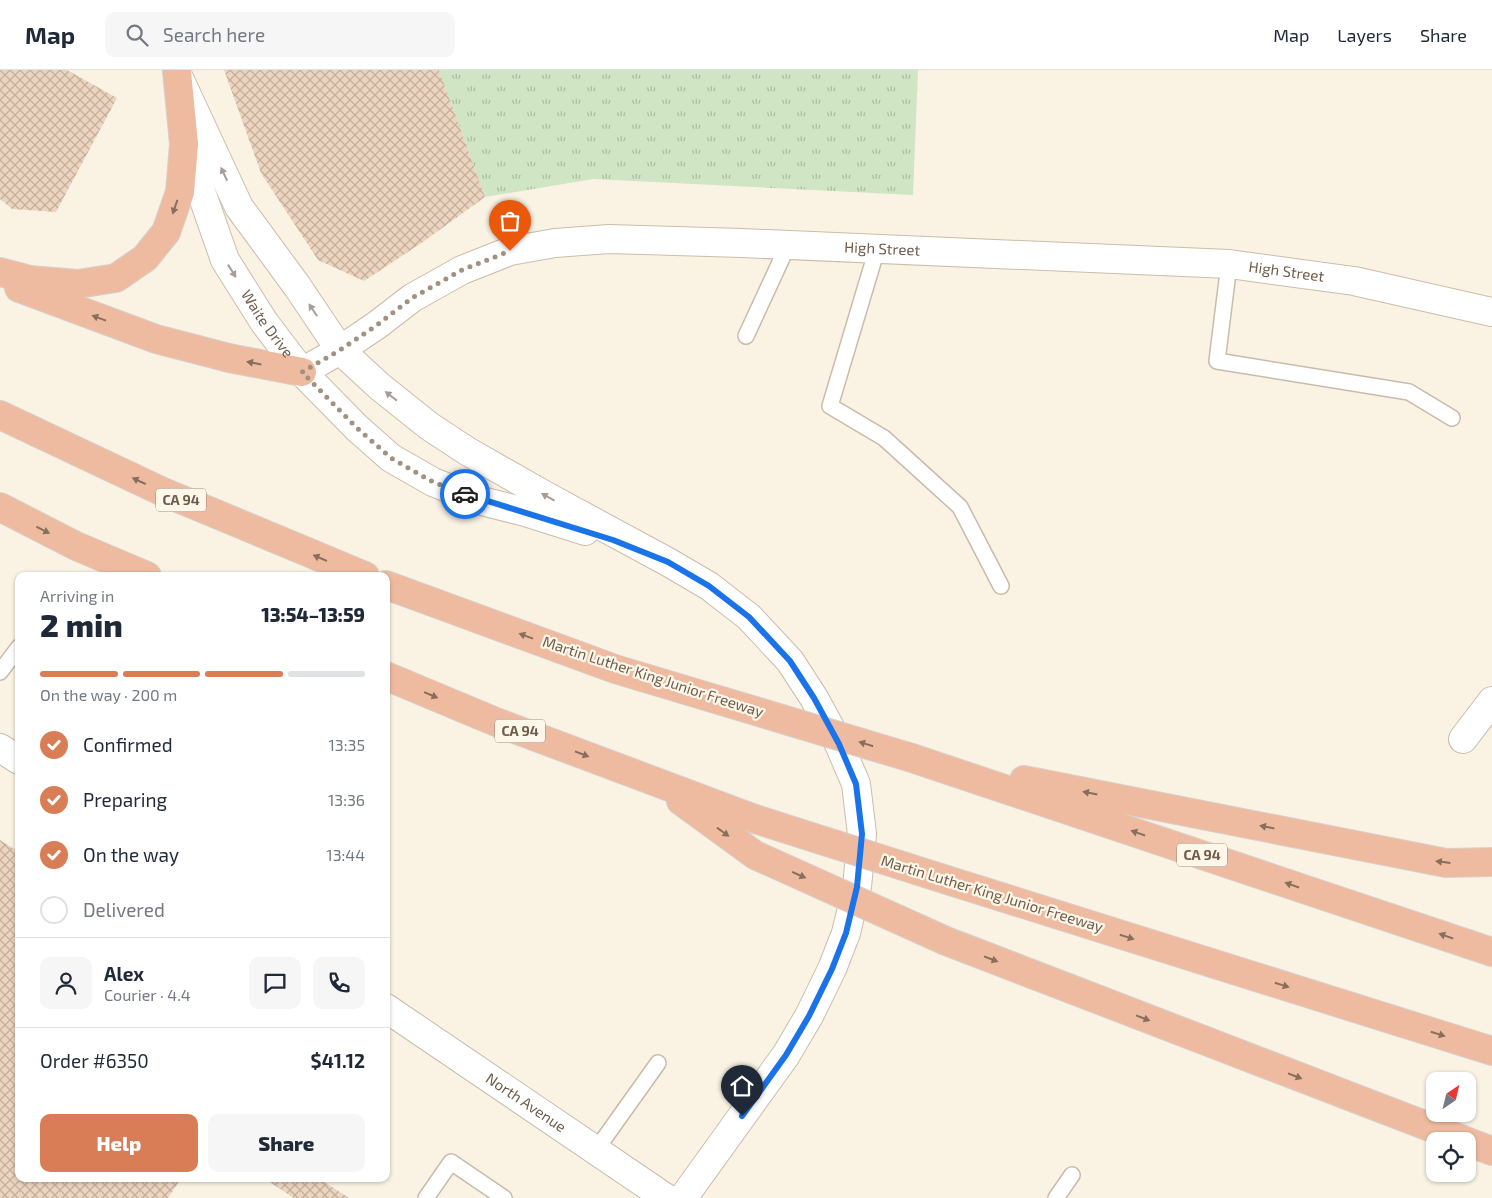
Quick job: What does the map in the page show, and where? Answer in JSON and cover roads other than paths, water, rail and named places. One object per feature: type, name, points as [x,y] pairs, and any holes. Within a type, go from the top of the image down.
[{"type":"highway","points":[[0,272],[30,280],[78,284],[116,278],[145,258],[166,232],[180,192],[184,144],[176,71]]},
{"type":"highway","points":[[0,280],[156,339],[229,358],[302,372]]},
{"type":"highway","name":"CA 94","points":[[0,415],[161,491],[355,572]]},
{"type":"highway","points":[[0,507],[76,546],[138,572]]},
{"type":"highway","name":"Martin Luther King Junior Freeway","points":[[390,586],[615,669],[912,758],[1492,952]]},
{"type":"highway","name":"Martin Luther King Junior Freeway","points":[[390,678],[496,722],[755,819],[1492,1051]]},
{"type":"highway","points":[[912,758],[1446,863],[1492,862]]},
{"type":"highway","points":[[656,782],[755,855],[946,941],[1440,1132]]},
{"type":"highway","points":[[1476,1145],[1492,1151]]},
{"type":"main road","name":"Waite Drive","points":[[176,71],[239,207],[297,286],[340,350],[379,386],[429,426],[546,496],[709,586],[749,617],[790,661],[814,698],[839,744],[856,784],[862,834],[857,887],[846,933],[832,969],[809,1016],[786,1055],[683,1198]]},
{"type":"main road","name":"Waite Drive","points":[[176,71],[198,183],[225,260],[264,322],[302,372],[357,428],[391,458],[433,482],[478,500],[525,512],[613,540],[668,562]]},
{"type":"main road","name":"High Street","points":[[302,372],[340,350],[412,298],[462,270],[510,251],[555,243],[609,239],[877,248],[1229,264],[1354,281],[1492,312]]},
{"type":"main road","points":[[1463,739],[1492,701]]},
{"type":"main road","points":[[0,748],[15,757]]},
{"type":"main road","name":"North Avenue","points":[[390,1011],[666,1198]]},
{"type":"lane","points":[[746,336],[788,245]]},
{"type":"lane","points":[[877,248],[830,406],[884,438],[960,507],[1001,586]]},
{"type":"lane","points":[[1229,264],[1217,361],[1409,392],[1452,418]]},
{"type":"lane","points":[[0,672],[15,652]]},
{"type":"lane","points":[[596,1150],[658,1063]]},
{"type":"lane","points":[[426,1198],[451,1162],[504,1198]]},
{"type":"lane","points":[[1056,1198],[1072,1175]]}]
